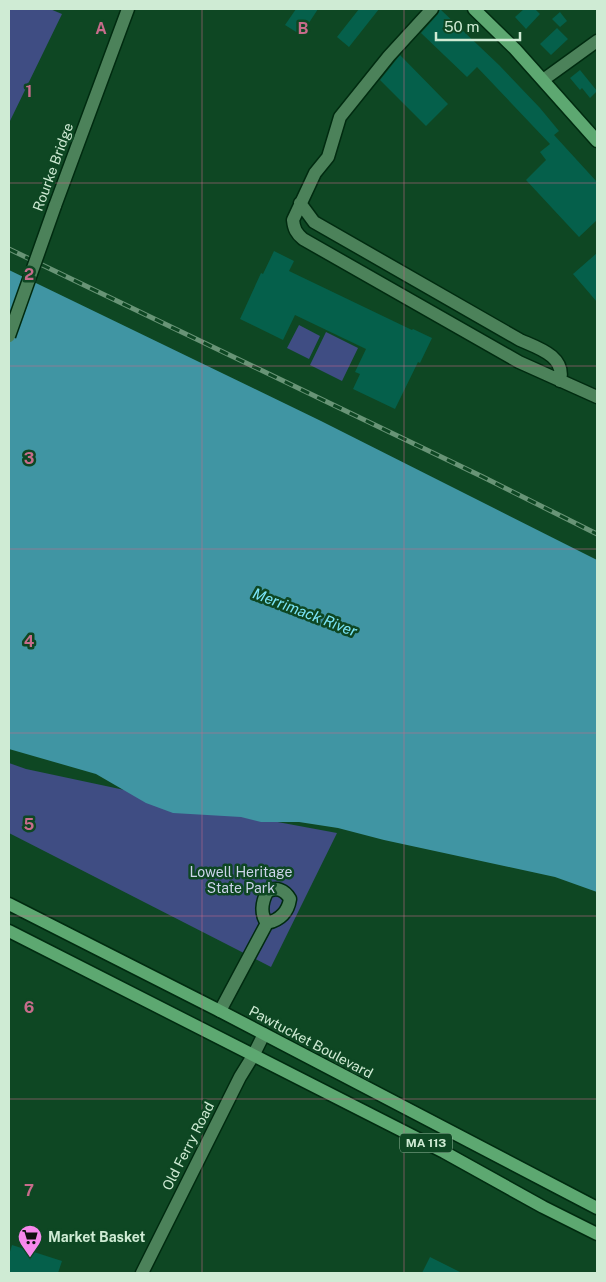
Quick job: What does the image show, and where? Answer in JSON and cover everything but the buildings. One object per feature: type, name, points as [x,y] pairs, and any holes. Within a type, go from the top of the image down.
[{"type":"main road","points":[[474,9],[515,49],[597,141]]},
{"type":"main road","name":"Pawtucket Boulevard","points":[[9,904],[220,1011],[597,1208]]},
{"type":"main road","name":"MA 113","points":[[9,931],[444,1152],[543,1207],[597,1234]]},
{"type":"street","name":"Rourke Bridge","points":[[9,336],[128,9]]},
{"type":"street","points":[[432,9],[389,56],[340,117],[328,157],[314,173],[293,220],[294,228],[303,238],[519,362],[597,397]]},
{"type":"street","points":[[543,80],[597,40]]},
{"type":"street","points":[[300,203],[314,222],[520,340],[548,353],[560,365],[560,380]]},
{"type":"street","points":[[220,1011],[268,923]]},
{"type":"street","name":"Old Ferry Road","points":[[142,1273],[240,1077],[264,1034]]},
{"type":"green space","points":[[9,9],[50,9],[62,14],[9,123]]},
{"type":"green space","points":[[299,325],[320,336],[309,359],[287,348]]},
{"type":"green space","points":[[326,332],[358,348],[342,381],[310,365]]},
{"type":"green space","name":"Lowell Heritage State Park","points":[[9,763],[26,769],[256,818],[337,833],[271,967],[9,833]]},
{"type":"water","name":"Merrimack River","points":[[9,270],[321,421],[597,560],[597,892],[555,877],[384,840],[338,828],[299,822],[261,822],[241,817],[173,813],[146,803],[96,774],[9,749]]},
{"type":"railway","points":[[9,249],[483,477],[597,534]]},
{"type":"place","name":"Market Basket","points":[[30,1258]]}]
